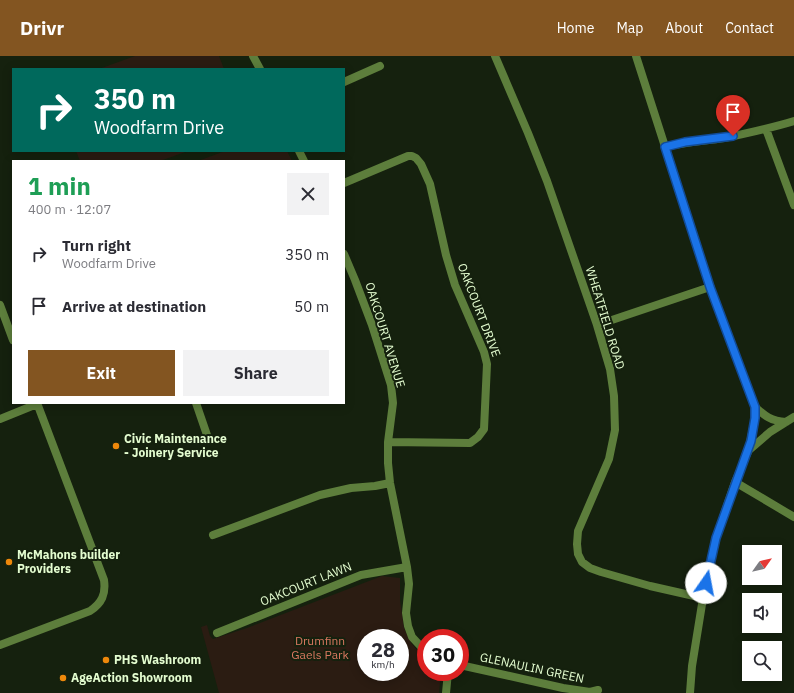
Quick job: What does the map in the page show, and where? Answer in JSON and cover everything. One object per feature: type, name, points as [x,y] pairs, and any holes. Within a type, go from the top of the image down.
[{"type":"street","points":[[253,56],[259,68]]},
{"type":"street","name":"WHEATFIELD ROAD","points":[[495,56],[547,181],[597,324],[610,369],[614,396],[615,430],[609,459],[578,531],[578,554],[582,562],[590,568],[601,572],[650,586],[703,598]]},
{"type":"street","points":[[636,56],[710,287],[755,407],[755,418],[748,452],[735,482],[716,538],[703,598],[692,666],[690,693]]},
{"type":"street","points":[[345,82],[380,66]]},
{"type":"street","points":[[665,147],[685,142],[722,138],[766,129],[794,121]]},
{"type":"street","points":[[766,129],[794,205]]},
{"type":"street","name":"OAKCOURT DRIVE","points":[[345,183],[408,156],[416,158],[421,164],[430,184],[446,255],[455,285],[487,364],[484,429],[478,437],[470,443],[388,442]]},
{"type":"street","name":"OAKCOURT AVENUE","points":[[345,256],[372,325],[391,385],[393,403],[388,442],[388,463],[390,482],[407,567]]},
{"type":"street","points":[[597,324],[710,287]]},
{"type":"street","points":[[0,305],[12,337]]},
{"type":"street","points":[[0,419],[37,404],[104,580],[104,593],[99,604],[90,611],[0,645]]},
{"type":"street","points":[[196,404],[207,435]]},
{"type":"street","points":[[755,407],[766,417],[777,421],[786,422]]},
{"type":"street","points":[[748,452],[770,432],[794,418]]},
{"type":"street","points":[[212,535],[320,495],[351,488],[375,486],[390,482]]},
{"type":"street","points":[[735,482],[794,517]]},
{"type":"street","points":[[407,567],[408,584],[406,613],[408,626],[412,637],[417,642]]},
{"type":"street","name":"OAKCOURT LAWN","points":[[217,633],[361,575],[407,567]]},
{"type":"street","name":"GLENAULIN GREEN","points":[[469,667],[563,688],[590,692],[598,690]]},
{"type":"street","points":[[446,693],[447,681]]},
{"type":"green space","points":[[135,56],[219,56],[224,68],[102,68]]},
{"type":"green space","points":[[76,152],[185,152],[163,160],[80,160]]},
{"type":"green space","points":[[222,152],[288,152],[292,160],[201,160]]},
{"type":"green space","name":"Drumfinn Gaels Park","points":[[382,576],[400,578],[400,600],[404,629],[357,629],[357,681],[409,681],[409,639],[417,650],[417,681],[440,681],[439,693],[219,693],[201,627],[207,625],[210,636],[213,639],[247,628]]},
{"type":"place","name":"Civic Maintenance - Joinery Service","points":[[116,446]]},
{"type":"place","name":"McMahons builder Providers","points":[[9,562]]},
{"type":"place","name":"PHS Washroom","points":[[106,660]]},
{"type":"place","name":"AgeAction Showroom","points":[[63,678]]},
{"type":"route","points":[[706,583],[716,538],[735,482],[748,452],[755,418],[755,407],[710,287],[665,147],[685,142],[733,136]]}]
